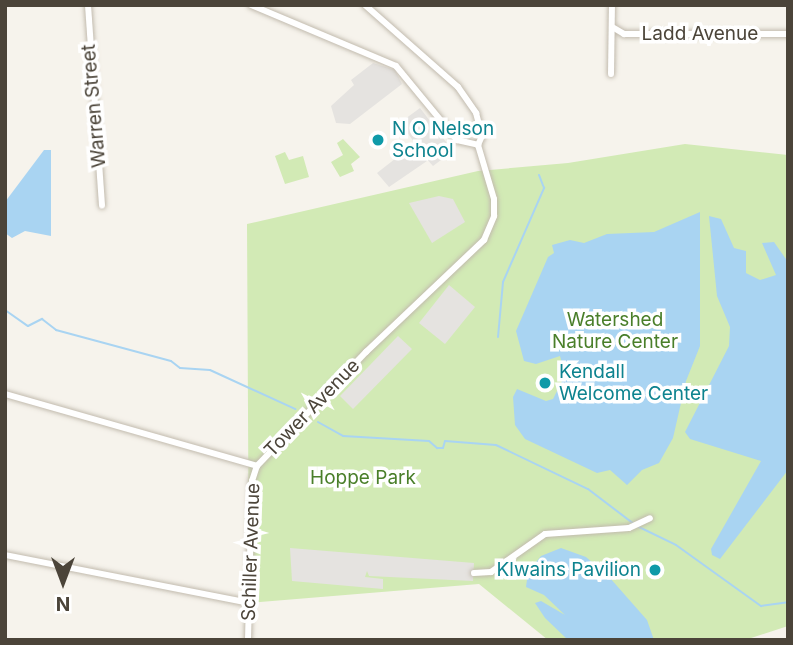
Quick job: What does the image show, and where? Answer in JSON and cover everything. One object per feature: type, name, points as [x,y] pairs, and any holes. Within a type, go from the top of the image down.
[{"type":"street","name":"Warren Street","points":[[88,5],[102,206]]},
{"type":"street","points":[[251,5],[397,66],[457,140],[478,145]]},
{"type":"street","name":"Tower Avenue","points":[[5,394],[257,466],[366,352],[484,240],[492,223],[494,199],[478,145],[482,136],[476,113],[458,87],[365,5]]},
{"type":"street","points":[[611,74],[614,28],[612,5]]},
{"type":"street","name":"Ladd Avenue","points":[[614,28],[624,34],[788,34]]},
{"type":"street","name":"Schiller Avenue","points":[[248,640],[252,483],[257,466]]},
{"type":"street","points":[[474,573],[491,572],[545,534],[629,528],[650,518]]},
{"type":"street","points":[[5,555],[248,603]]},
{"type":"green space","points":[[343,139],[360,157],[351,164],[354,171],[340,177],[331,162],[343,155],[337,143]]},
{"type":"green space","name":"Watershed Nature Center","points":[[685,144],[788,155],[788,626],[745,640],[548,640],[479,584],[249,603],[247,224],[478,171],[568,163]]},
{"type":"green space","points":[[285,152],[289,160],[303,156],[309,177],[285,184],[275,156]]},
{"type":"shaded area","points":[[373,63],[395,70],[402,84],[350,124],[336,123],[331,106],[354,85],[351,80]]},
{"type":"shaded area","points":[[420,108],[453,151],[433,166],[423,155],[427,161],[389,187],[377,173],[414,144],[419,149],[404,128],[405,119]]},
{"type":"shaded area","points":[[439,196],[453,199],[465,222],[432,243],[409,203]]},
{"type":"shaded area","points":[[449,285],[475,307],[445,344],[419,323]]},
{"type":"shaded area","points":[[398,336],[412,349],[353,409],[340,396]]},
{"type":"shaded area","points":[[290,548],[474,563],[473,581],[369,576],[367,571],[365,577],[383,579],[383,589],[292,581]]},
{"type":"water","points":[[44,150],[51,150],[51,236],[25,231],[12,238],[5,233],[5,202]]},
{"type":"water","points":[[700,212],[700,346],[686,381],[673,438],[659,463],[642,470],[627,485],[610,470],[597,473],[525,439],[515,425],[513,397],[517,389],[546,401],[553,399],[565,375],[560,356],[536,364],[524,361],[516,331],[548,257],[554,253],[552,245],[570,240],[584,243],[607,234],[654,232]]},
{"type":"water","points":[[709,216],[721,219],[734,248],[746,251],[746,273],[760,280],[776,275],[762,243],[774,242],[788,262],[788,470],[720,559],[712,555],[711,549],[761,461],[690,439],[685,432],[729,346],[730,327],[717,296]]},
{"type":"water","points":[[561,548],[586,557],[610,578],[647,620],[654,640],[568,640],[545,618],[535,603],[541,601],[565,615],[544,595],[526,587],[528,572],[541,556]]},
{"type":"waterway","points":[[498,337],[503,282],[544,188],[539,175]]},
{"type":"waterway","points":[[5,310],[28,326],[42,319],[56,330],[171,361],[180,368],[210,370],[295,409]]},
{"type":"waterway","points":[[318,422],[343,436],[429,441],[437,448],[443,448],[445,441],[496,445],[588,489],[634,524]]},
{"type":"waterway","points":[[639,527],[676,545],[761,606],[788,602]]},
{"type":"place","name":"N O Nelson School","points":[[378,140]]},
{"type":"place","name":"Kendall Welcome Center","points":[[545,383]]},
{"type":"place","name":"Klwains Pavilion","points":[[655,570]]},
{"type":"park label","name":"Hoppe Park","points":[[363,478]]}]
